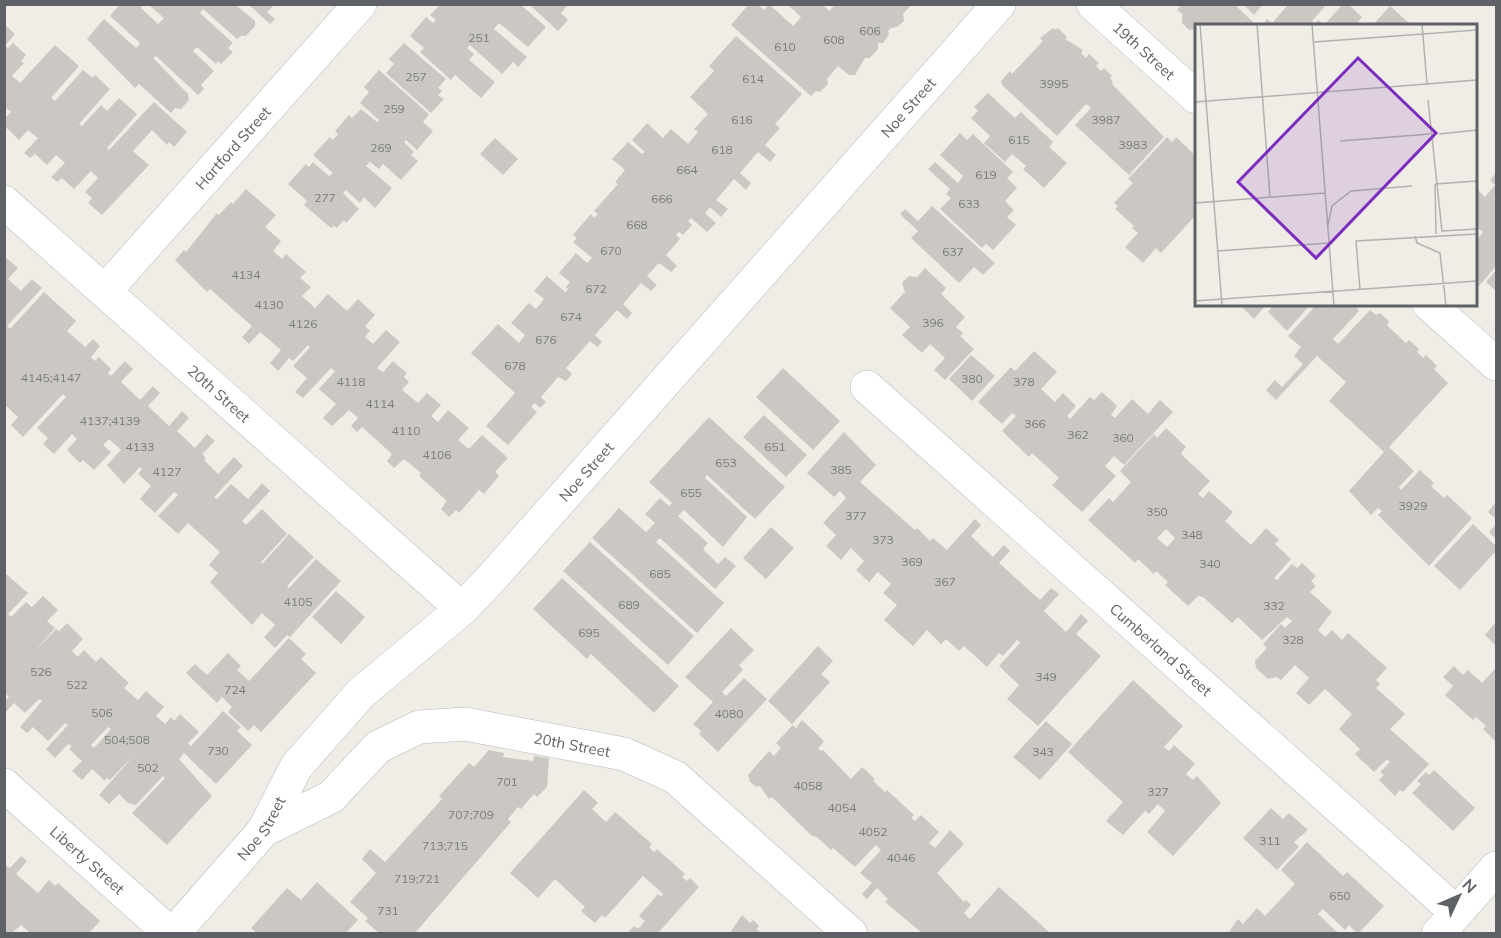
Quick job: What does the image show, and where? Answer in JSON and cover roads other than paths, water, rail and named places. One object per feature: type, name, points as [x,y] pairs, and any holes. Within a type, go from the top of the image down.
[{"type":"street","name":"Hartford Street","points":[[105,291],[360,4]]},
{"type":"street","name":"Noe Street","points":[[172,933],[264,830],[296,767],[362,693],[462,609],[999,4]]},
{"type":"street","name":"19th Street","points":[[1093,4],[1195,95]]},
{"type":"street","name":"20th Street","points":[[4,202],[462,609]]},
{"type":"street","points":[[1431,306],[1497,364]]},
{"type":"street","name":"Cumberland Street","points":[[867,387],[1447,922]]},
{"type":"street","name":"20th Street","points":[[264,830],[331,797],[378,747],[419,727],[465,724],[624,754],[675,777],[851,933]]},
{"type":"street","name":"Liberty Street","points":[[4,785],[172,933]]},
{"type":"street","points":[[1447,922],[1497,868]]}]
